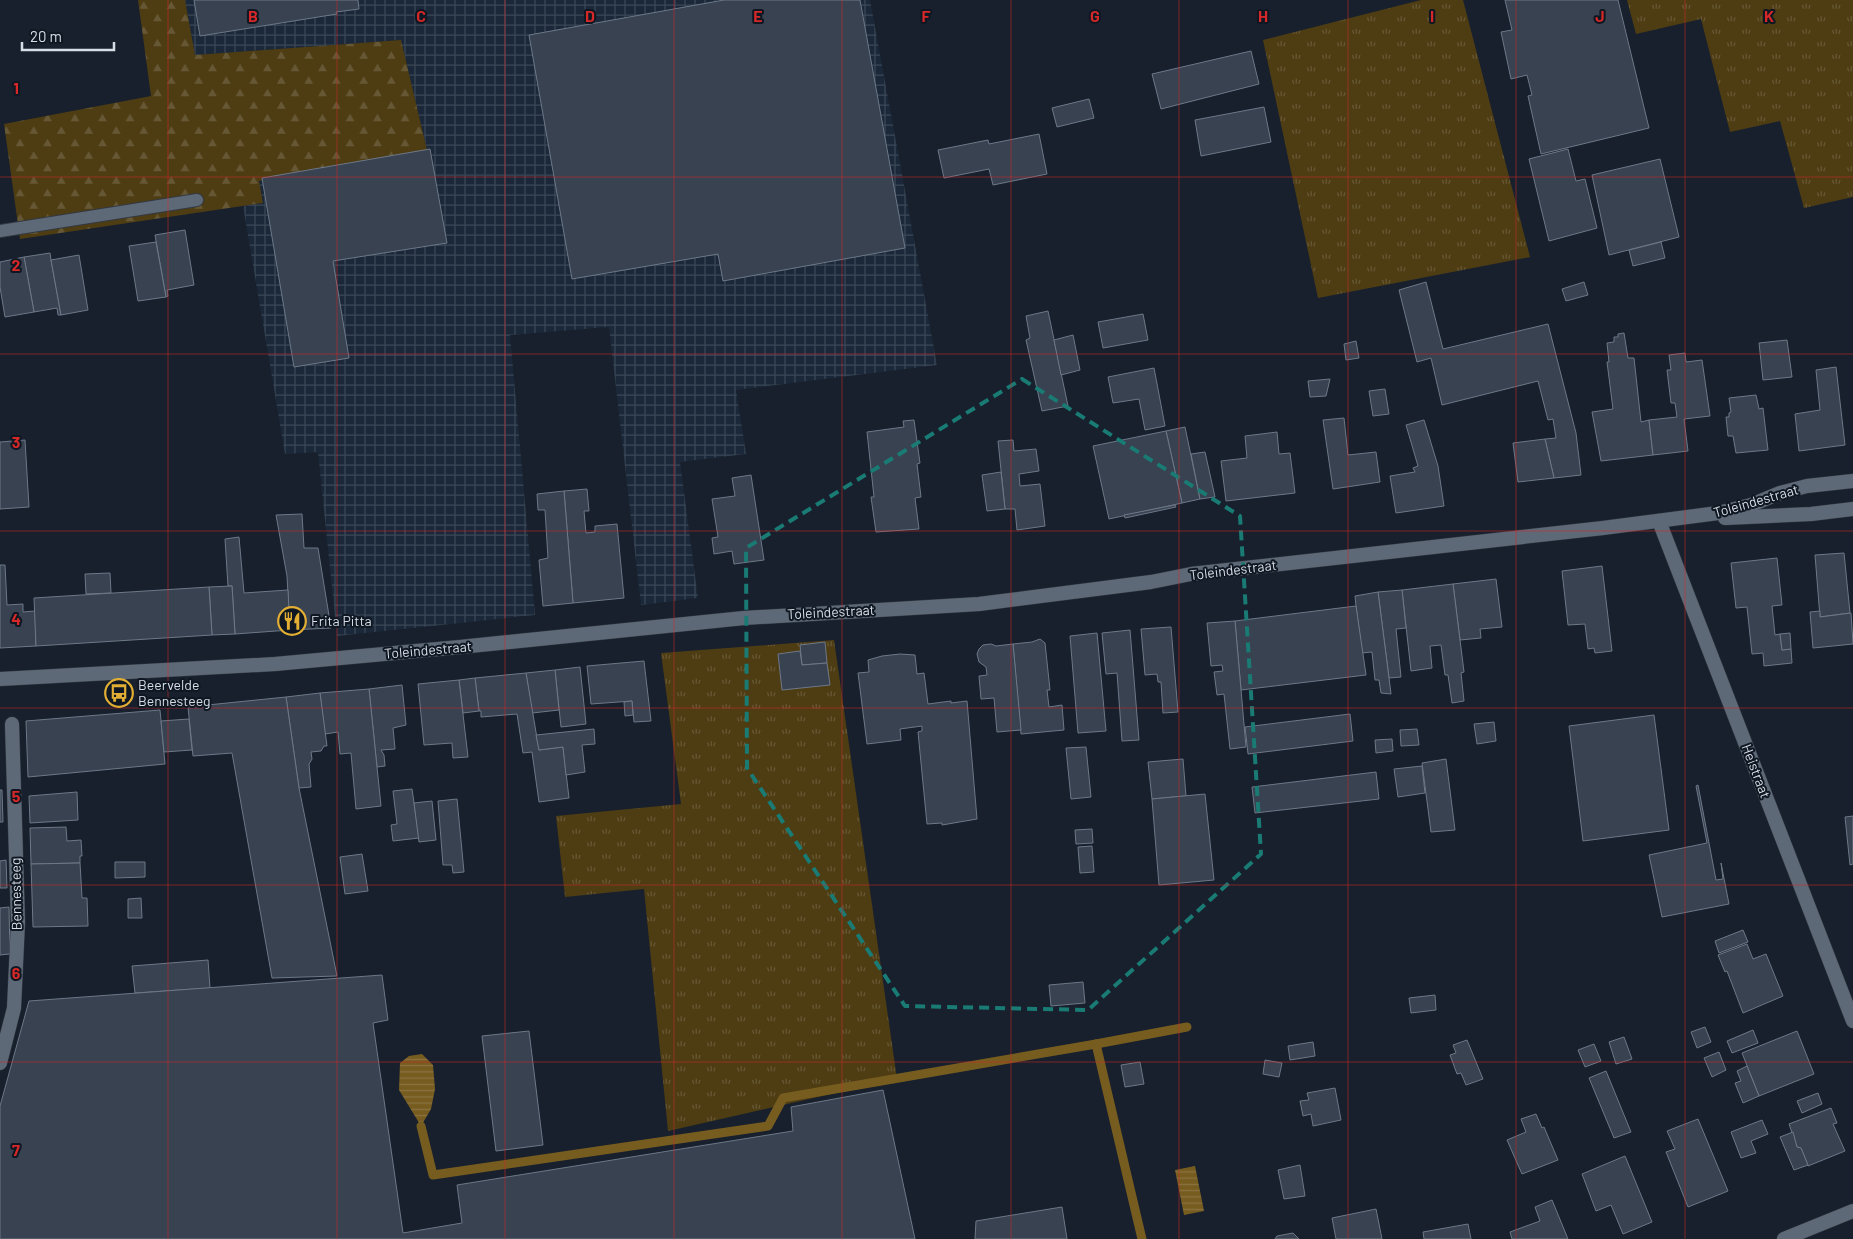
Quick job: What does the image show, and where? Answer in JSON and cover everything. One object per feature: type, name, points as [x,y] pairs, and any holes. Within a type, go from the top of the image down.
[{"type":"street","name":"Toleindestraat","points":[[0,679],[275,664],[744,618],[979,604],[1151,582],[1191,574],[1718,513],[1750,505],[1780,493],[1807,486],[1853,481]]},
{"type":"street","name":"Toleindestraat","points":[[1659,521],[1811,514],[1853,509]]},
{"type":"street","name":"Heistraat","points":[[1659,521],[1853,1021]]},
{"type":"street","name":"Bennesteeg","points":[[0,1063],[14,1008],[18,922],[12,724]]},
{"type":"street","points":[[1784,1239],[1853,1211]]},
{"type":"lane","points":[[0,231],[197,200]]},
{"type":"highlighted area","points":[[1022,379],[1240,516],[1261,854],[1088,1010],[905,1006],[747,768],[746,548]]},
{"type":"shaded area","points":[[185,0],[870,0],[937,365],[736,390],[746,454],[680,462],[698,598],[641,605],[609,327],[510,335],[535,615],[337,636],[318,452],[285,454],[243,206],[263,203],[259,181],[427,150],[401,40],[195,55]]},
{"type":"shaded area","points":[[422,1054],[433,1065],[435,1089],[431,1109],[421,1126],[399,1090],[400,1063],[409,1056]]},
{"type":"shaded area","points":[[1195,1166],[1204,1211],[1184,1215],[1175,1170]]},
{"type":"green space","points":[[138,0],[185,0],[195,55],[401,40],[427,150],[259,181],[263,203],[20,239],[4,124],[151,96]]},
{"type":"green space","points":[[1421,0],[1463,0],[1530,257],[1318,298],[1263,40]]},
{"type":"green space","points":[[1627,0],[1853,0],[1853,197],[1804,208],[1780,121],[1730,132],[1701,19],[1636,34]]},
{"type":"green space","points":[[834,640],[897,1079],[668,1131],[644,889],[565,897],[556,816],[681,804],[661,653]]},
{"type":"building","points":[[194,0],[358,0],[359,9],[200,36]]},
{"type":"building","points":[[724,0],[860,0],[905,248],[723,281],[718,254],[572,279],[529,35]]},
{"type":"building","points":[[1505,0],[1618,0],[1649,128],[1541,154],[1528,96],[1532,95],[1527,75],[1511,79],[1501,32],[1512,30]]},
{"type":"building","points":[[1251,51],[1259,84],[1161,109],[1152,74]]},
{"type":"building","points":[[1089,99],[1094,118],[1057,127],[1052,108]]},
{"type":"building","points":[[1264,107],[1271,142],[1201,156],[1195,120]]},
{"type":"building","points":[[1039,134],[1047,174],[993,185],[989,169],[944,178],[938,150],[988,140],[989,144]]},
{"type":"building","points":[[430,149],[447,243],[333,261],[349,358],[294,367],[262,178]]},
{"type":"building","points":[[1568,149],[1576,181],[1585,179],[1597,228],[1549,241],[1529,159]]},
{"type":"building","points":[[1660,159],[1679,237],[1609,255],[1592,175]]},
{"type":"building","points":[[185,230],[194,285],[167,290],[168,296],[166,297],[155,235]]},
{"type":"building","points":[[156,242],[166,297],[138,301],[129,246]]},
{"type":"building","points":[[1661,242],[1665,258],[1633,266],[1629,250]]},
{"type":"building","points":[[50,253],[61,315],[58,315],[57,308],[34,312],[24,257]]},
{"type":"building","points":[[79,255],[88,310],[61,315],[51,260]]},
{"type":"building","points":[[24,257],[34,312],[5,317],[0,287],[0,262]]},
{"type":"building","points":[[1426,282],[1443,349],[1548,324],[1576,433],[1581,475],[1554,478],[1545,439],[1556,438],[1553,419],[1548,420],[1538,381],[1442,405],[1431,358],[1417,362],[1399,290]]},
{"type":"building","points":[[1584,282],[1588,295],[1566,301],[1562,289]]},
{"type":"building","points":[[1048,311],[1068,406],[1042,411],[1026,340],[1030,338],[1026,316]]},
{"type":"building","points":[[1143,314],[1148,340],[1103,348],[1098,322]]},
{"type":"building","points":[[1624,333],[1628,358],[1634,358],[1641,422],[1649,420],[1653,455],[1601,461],[1592,412],[1613,409],[1607,362],[1609,362],[1607,343],[1614,342],[1614,337]]},
{"type":"building","points":[[1073,335],[1080,370],[1061,375],[1054,340]]},
{"type":"building","points":[[1787,340],[1792,377],[1763,380],[1759,343]]},
{"type":"building","points":[[1356,341],[1359,358],[1346,360],[1344,344]]},
{"type":"building","points":[[1685,353],[1686,362],[1702,360],[1710,416],[1684,419],[1688,451],[1653,455],[1649,420],[1677,417],[1675,403],[1671,403],[1667,370],[1671,370],[1669,355]]},
{"type":"building","points":[[1836,367],[1845,445],[1799,451],[1795,414],[1820,410],[1816,370]]},
{"type":"building","points":[[1154,368],[1165,426],[1145,430],[1139,399],[1113,403],[1108,377]]},
{"type":"building","points":[[1330,379],[1326,396],[1310,397],[1308,381]]},
{"type":"building","points":[[1385,389],[1389,414],[1373,416],[1369,391]]},
{"type":"building","points":[[1756,395],[1759,409],[1763,408],[1768,450],[1736,453],[1733,436],[1728,436],[1726,417],[1729,417],[1731,412],[1729,398]]},
{"type":"building","points":[[1344,418],[1348,455],[1376,452],[1380,482],[1333,489],[1323,420]]},
{"type":"building","points":[[914,420],[920,463],[917,464],[921,497],[915,498],[919,529],[876,532],[871,497],[874,497],[867,432],[904,427],[903,421]]},
{"type":"building","points":[[1424,420],[1438,466],[1444,506],[1396,513],[1390,476],[1415,472],[1413,468],[1418,466],[1406,425]]},
{"type":"building","points":[[1185,427],[1200,499],[1182,503],[1166,431]]},
{"type":"building","points":[[1166,431],[1182,503],[1109,519],[1093,446]]},
{"type":"building","points":[[1277,432],[1279,454],[1290,453],[1295,493],[1226,501],[1221,461],[1247,458],[1245,436]]},
{"type":"building","points":[[1545,439],[1554,478],[1518,482],[1513,443]]},
{"type":"building","points":[[25,440],[29,507],[0,509],[0,442]]},
{"type":"building","points":[[1013,440],[1014,451],[1036,449],[1039,471],[1019,474],[1020,486],[1040,484],[1045,526],[1017,530],[1015,509],[1005,509],[998,441]]},
{"type":"building","points":[[1205,452],[1215,497],[1200,499],[1191,454]]},
{"type":"building","points":[[1001,472],[1005,509],[987,511],[982,475]]},
{"type":"building","points":[[751,475],[764,560],[734,564],[732,551],[714,554],[712,538],[718,537],[712,499],[735,496],[732,478]]},
{"type":"building","points":[[587,489],[589,511],[584,511],[586,533],[595,532],[595,526],[617,524],[624,598],[573,603],[564,491]]},
{"type":"building","points":[[564,491],[573,603],[543,606],[539,560],[548,558],[545,510],[538,510],[537,494]]},
{"type":"building","points":[[1175,505],[1176,507],[1125,518],[1124,515]]},
{"type":"building","points":[[302,514],[304,548],[318,548],[331,628],[290,630],[287,576],[276,515]]},
{"type":"building","points":[[239,537],[244,593],[288,590],[290,630],[235,634],[232,586],[228,586],[225,539]]},
{"type":"building","points":[[1844,553],[1850,613],[1820,617],[1815,555]]},
{"type":"building","points":[[1777,558],[1782,605],[1772,606],[1775,635],[1780,634],[1782,650],[1791,649],[1792,663],[1764,666],[1763,653],[1752,654],[1747,607],[1736,608],[1731,563]]},
{"type":"building","points":[[0,565],[5,565],[7,605],[23,604],[23,612],[35,611],[36,646],[0,648]]},
{"type":"building","points":[[1602,566],[1612,651],[1595,653],[1594,648],[1588,649],[1585,624],[1568,625],[1562,571]]},
{"type":"building","points":[[110,573],[111,593],[86,594],[85,574]]},
{"type":"building","points":[[1496,579],[1502,627],[1480,629],[1481,638],[1460,640],[1453,584]]},
{"type":"building","points":[[1453,584],[1464,672],[1461,673],[1464,701],[1452,703],[1448,675],[1445,675],[1441,645],[1430,646],[1432,668],[1411,671],[1402,590]]},
{"type":"building","points":[[232,586],[235,634],[212,635],[209,587]]},
{"type":"building","points":[[209,587],[212,635],[36,646],[34,598]]},
{"type":"building","points":[[1402,590],[1406,628],[1396,629],[1401,677],[1389,678],[1378,592]]},
{"type":"building","points":[[1378,592],[1391,694],[1381,693],[1379,680],[1375,680],[1372,652],[1362,653],[1356,606],[1355,596]]},
{"type":"building","points":[[1356,606],[1366,675],[1241,690],[1235,621]]},
{"type":"building","points":[[1820,611],[1820,617],[1851,613],[1853,644],[1813,648],[1810,612]]},
{"type":"building","points":[[1235,621],[1246,747],[1230,749],[1224,694],[1217,695],[1214,672],[1223,671],[1222,665],[1211,666],[1207,623]]},
{"type":"building","points":[[1171,627],[1178,712],[1163,713],[1161,682],[1158,682],[1157,674],[1145,675],[1141,629]]},
{"type":"building","points":[[1130,630],[1139,740],[1122,741],[1117,673],[1106,674],[1102,633]]},
{"type":"building","points":[[1097,633],[1106,731],[1078,733],[1070,636]]},
{"type":"building","points":[[1790,633],[1791,649],[1782,650],[1780,634]]},
{"type":"building","points":[[1040,639],[1045,643],[1050,690],[1047,690],[1049,707],[1062,705],[1064,730],[1021,734],[1013,644]]},
{"type":"building","points":[[825,642],[827,663],[802,665],[800,645]]},
{"type":"building","points":[[991,644],[996,646],[1013,644],[1021,730],[997,732],[994,698],[981,699],[979,676],[987,675],[986,667],[979,662],[977,654],[983,645]]},
{"type":"building","points":[[800,651],[802,665],[827,663],[830,685],[782,690],[778,654]]},
{"type":"building","points":[[900,654],[915,655],[917,674],[924,673],[928,704],[967,701],[977,819],[942,825],[942,823],[927,824],[918,732],[922,731],[922,726],[900,729],[901,740],[867,744],[858,673],[869,672],[868,660]]},
{"type":"building","points":[[644,661],[651,721],[634,722],[632,701],[591,704],[587,666]]},
{"type":"building","points":[[580,667],[586,724],[561,727],[555,670]]},
{"type":"building","points":[[555,670],[559,710],[532,713],[526,673]]},
{"type":"building","points":[[526,673],[539,750],[563,747],[569,798],[539,802],[532,752],[523,753],[517,714],[481,717],[475,678]]},
{"type":"building","points":[[475,678],[479,711],[463,713],[459,680]]},
{"type":"building","points":[[459,680],[468,757],[453,758],[452,743],[424,745],[418,684]]},
{"type":"building","points":[[402,685],[406,725],[393,728],[395,749],[381,750],[384,755],[385,766],[377,767],[369,689]]},
{"type":"building","points":[[369,689],[381,806],[356,809],[351,753],[340,754],[338,732],[325,734],[320,693]]},
{"type":"building","points":[[320,693],[327,746],[324,746],[321,751],[311,752],[312,759],[309,764],[311,787],[299,788],[286,697]]},
{"type":"building","points":[[286,697],[299,788],[337,976],[272,978],[232,753],[193,756],[188,707]]},
{"type":"building","points":[[632,701],[633,715],[625,716],[624,702]]},
{"type":"building","points":[[160,710],[165,764],[28,777],[26,721]]},
{"type":"building","points":[[1350,714],[1353,741],[1248,754],[1245,727]]},
{"type":"building","points":[[1654,715],[1669,830],[1583,841],[1569,726]]},
{"type":"building","points":[[189,719],[192,750],[164,752],[161,721]]},
{"type":"building","points":[[1494,722],[1496,741],[1477,744],[1474,724]]},
{"type":"building","points":[[594,729],[595,744],[582,745],[585,772],[566,775],[563,747],[539,750],[536,735]]},
{"type":"building","points":[[1417,729],[1419,745],[1401,746],[1400,730]]},
{"type":"building","points":[[1392,739],[1393,751],[1376,753],[1375,740]]},
{"type":"building","points":[[1086,747],[1091,797],[1071,799],[1066,748]]},
{"type":"building","points":[[1183,759],[1186,796],[1152,799],[1148,762]]},
{"type":"building","points":[[1446,759],[1455,830],[1431,832],[1422,763]]},
{"type":"building","points":[[1422,766],[1425,793],[1398,797],[1394,769]]},
{"type":"building","points":[[1376,772],[1379,799],[1255,813],[1252,787]]},
{"type":"building","points":[[1698,785],[1716,880],[1723,879],[1721,863],[1729,904],[1662,917],[1649,855],[1707,843],[1696,786]]},
{"type":"building","points":[[412,789],[419,838],[393,841],[391,825],[397,824],[393,791]]},
{"type":"building","points":[[0,790],[2,790],[3,822],[0,822]]},
{"type":"building","points":[[77,792],[78,820],[30,823],[29,796]]},
{"type":"building","points":[[1205,794],[1214,880],[1159,885],[1152,799]]},
{"type":"building","points":[[457,799],[464,872],[453,873],[452,865],[443,865],[438,801]]},
{"type":"building","points":[[432,801],[436,840],[419,842],[414,803]]},
{"type":"building","points":[[1853,816],[1853,864],[1850,865],[1845,817]]},
{"type":"building","points":[[66,827],[67,841],[81,840],[82,856],[80,856],[80,863],[31,864],[30,828]]},
{"type":"building","points":[[1092,829],[1093,843],[1076,844],[1075,830]]},
{"type":"building","points":[[1092,846],[1094,872],[1080,873],[1078,847]]},
{"type":"building","points":[[362,854],[368,891],[345,894],[340,857]]},
{"type":"building","points":[[6,860],[7,888],[0,888],[0,861]]},
{"type":"building","points":[[115,862],[145,862],[145,877],[115,878]]},
{"type":"building","points":[[80,863],[82,898],[87,898],[88,926],[33,927],[31,864]]},
{"type":"building","points":[[141,898],[142,918],[128,918],[128,899]]},
{"type":"building","points":[[9,907],[10,954],[0,955],[0,908]]},
{"type":"building","points":[[1743,930],[1748,942],[1719,953],[1715,941]]},
{"type":"building","points":[[1747,944],[1753,959],[1766,954],[1783,996],[1743,1013],[1727,971],[1725,972],[1718,955]]},
{"type":"building","points":[[208,960],[210,988],[135,993],[132,966]]},
{"type":"building","points":[[382,975],[388,1020],[373,1023],[403,1233],[462,1223],[457,1185],[793,1131],[791,1107],[883,1090],[915,1239],[0,1239],[0,1106],[29,1001]]},
{"type":"building","points":[[1083,982],[1085,1003],[1051,1006],[1049,985]]},
{"type":"building","points":[[1435,995],[1436,1010],[1411,1013],[1409,998]]},
{"type":"building","points":[[1705,1027],[1711,1042],[1697,1048],[1691,1032]]},
{"type":"building","points":[[1753,1030],[1758,1043],[1732,1053],[1727,1041]]},
{"type":"building","points":[[529,1031],[543,1145],[496,1151],[482,1036]]},
{"type":"building","points":[[1797,1031],[1814,1074],[1759,1096],[1742,1053]]},
{"type":"building","points":[[1624,1037],[1632,1059],[1616,1064],[1609,1042]]},
{"type":"building","points":[[1467,1040],[1483,1079],[1466,1085],[1461,1073],[1457,1074],[1450,1055],[1456,1053],[1453,1045]]},
{"type":"building","points":[[1313,1042],[1315,1056],[1290,1060],[1288,1046]]},
{"type":"building","points":[[1594,1044],[1601,1061],[1585,1067],[1578,1050]]},
{"type":"building","points":[[1719,1052],[1726,1070],[1712,1077],[1704,1058]]},
{"type":"building","points":[[1265,1060],[1282,1063],[1279,1077],[1263,1074]]},
{"type":"building","points":[[1140,1062],[1144,1084],[1125,1087],[1121,1065]]},
{"type":"building","points":[[1747,1066],[1759,1096],[1743,1103],[1735,1083],[1741,1081],[1737,1071]]},
{"type":"building","points":[[1606,1071],[1631,1132],[1614,1138],[1589,1078]]},
{"type":"building","points":[[1335,1088],[1341,1120],[1313,1126],[1311,1114],[1303,1116],[1300,1101],[1309,1100],[1307,1093]]},
{"type":"building","points":[[1818,1093],[1822,1104],[1802,1113],[1797,1101]]},
{"type":"building","points":[[1831,1108],[1837,1123],[1833,1124],[1845,1151],[1808,1166],[1801,1148],[1797,1147],[1789,1124]]},
{"type":"building","points":[[1536,1114],[1542,1128],[1544,1127],[1558,1160],[1522,1174],[1507,1140],[1526,1132],[1521,1119]]},
{"type":"building","points":[[1698,1119],[1728,1191],[1688,1207],[1666,1152],[1675,1149],[1667,1131]]},
{"type":"building","points":[[1762,1120],[1768,1134],[1751,1141],[1756,1153],[1741,1158],[1731,1132]]},
{"type":"building","points":[[1793,1132],[1797,1147],[1801,1148],[1808,1165],[1794,1170],[1780,1137]]},
{"type":"building","points":[[1625,1156],[1652,1222],[1623,1234],[1611,1205],[1596,1211],[1582,1174]]},
{"type":"building","points":[[1300,1165],[1305,1196],[1284,1199],[1278,1170]]},
{"type":"building","points":[[1552,1200],[1568,1239],[1512,1239],[1510,1232],[1540,1221],[1535,1207]]},
{"type":"building","points":[[1062,1207],[1067,1239],[975,1239],[976,1221]]},
{"type":"building","points":[[1376,1209],[1382,1239],[1336,1239],[1332,1218]]},
{"type":"building","points":[[1468,1224],[1471,1239],[1424,1239],[1423,1232]]},
{"type":"building","points":[[1293,1233],[1299,1239],[1275,1239],[1277,1236]]},
{"type":"waterway","points":[[1096,1044],[1187,1027]]},
{"type":"waterway","points":[[421,1126],[433,1175],[768,1126],[783,1098],[1096,1044],[1142,1239]]},
{"type":"place","name":"Frita Pitta","points":[[292,621]]},
{"type":"place","name":"Beervelde Bennesteeg","points":[[119,693]]}]
